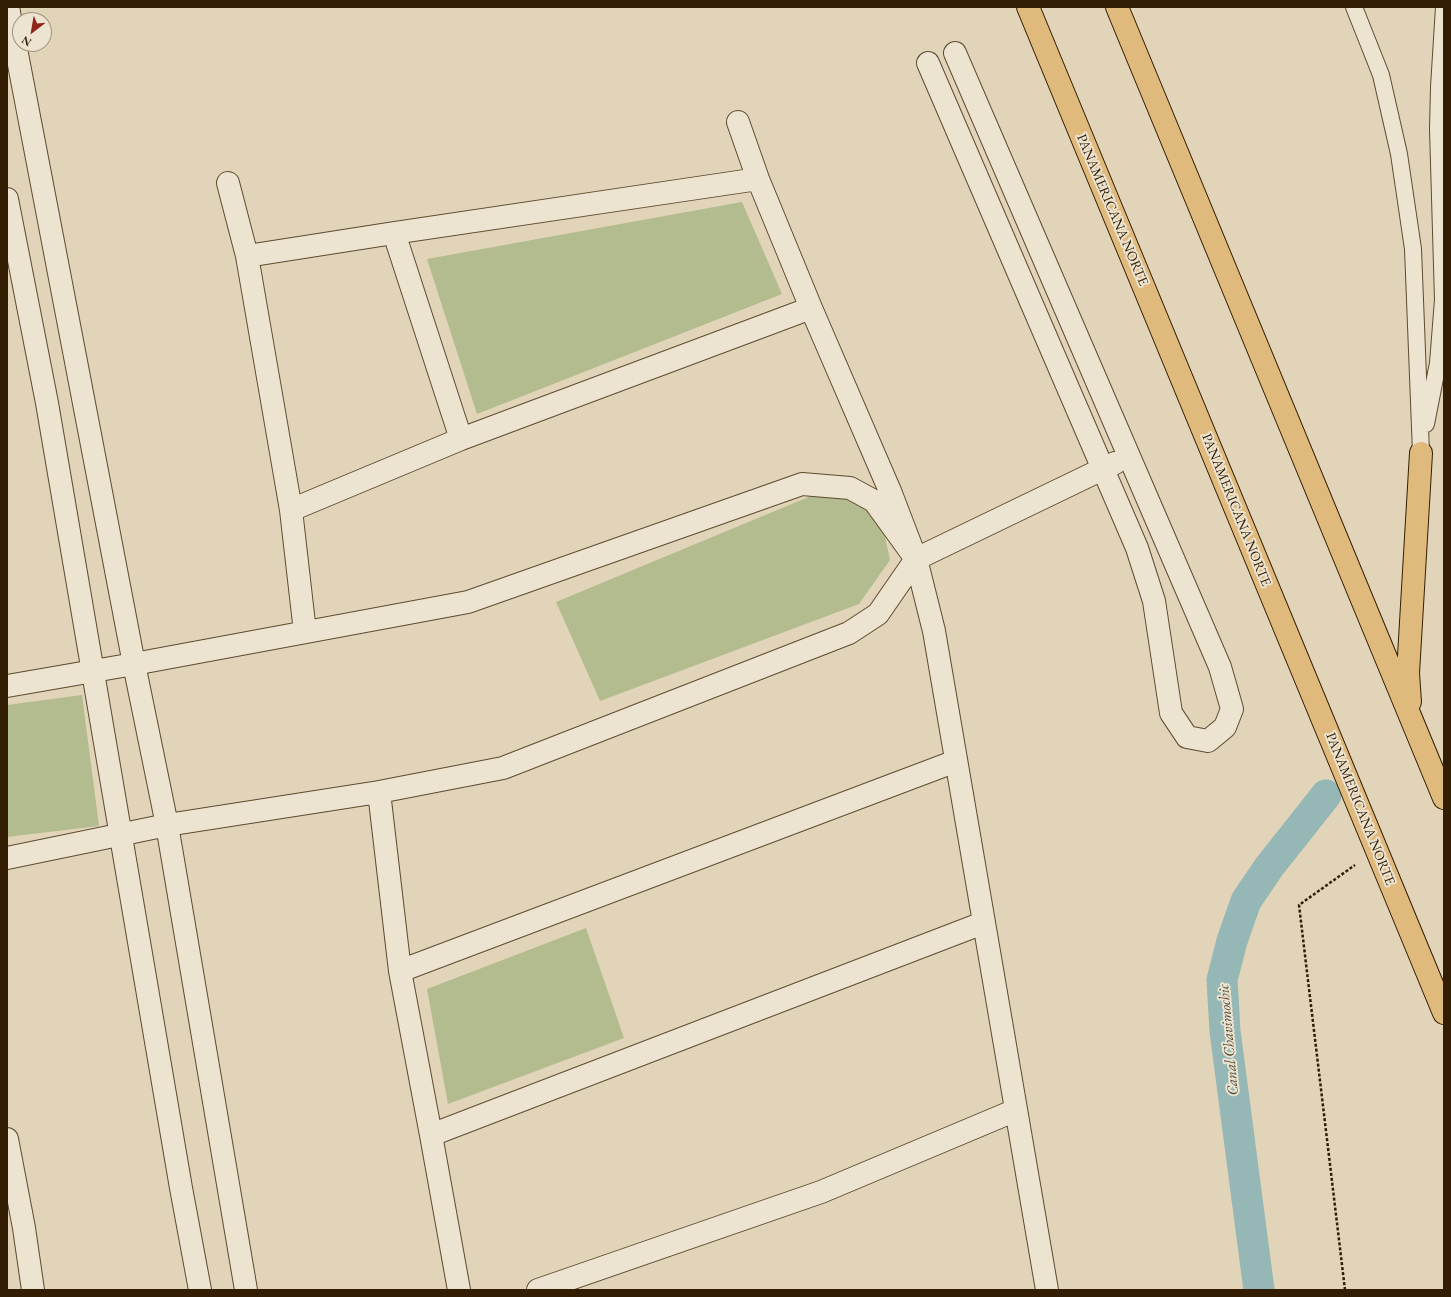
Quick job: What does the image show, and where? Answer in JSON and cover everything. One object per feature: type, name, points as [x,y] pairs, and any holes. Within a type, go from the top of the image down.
[{"type":"highway","name":"PANAMERICANA NORTE","points":[[1028,7],[1444,1013]]},
{"type":"highway","points":[[1117,7],[1444,798]]},
{"type":"highway","points":[[1420,740],[1412,712],[1408,673],[1421,453]]},
{"type":"street","points":[[8,7],[134,664],[167,825],[246,1290]]},
{"type":"street","points":[[928,63],[1137,548],[1154,601],[1171,713],[1187,737],[1208,741],[1225,727],[1232,709],[1220,666],[954,53]]},
{"type":"street","points":[[738,122],[758,180],[811,308],[890,491],[916,559],[934,631],[1047,1290]]},
{"type":"street","points":[[247,256],[758,180]]},
{"type":"street","points":[[228,183],[247,256],[290,510],[305,632]]},
{"type":"street","points":[[7,199],[47,403],[181,1188],[200,1290]]},
{"type":"street","points":[[394,233],[461,439]]},
{"type":"street","points":[[290,510],[461,439],[811,308]]},
{"type":"street","points":[[7,858],[167,825],[379,792],[503,768],[850,633],[878,614],[916,559],[1102,468],[1129,457]]},
{"type":"street","points":[[7,686],[468,602],[802,484],[850,488],[874,501],[916,559]]},
{"type":"street","points":[[400,971],[956,761]]},
{"type":"street","points":[[379,792],[400,971],[459,1290]]},
{"type":"street","points":[[431,1135],[983,923]]},
{"type":"street","points":[[538,1290],[821,1192],[1016,1110]]},
{"type":"street","points":[[7,1139],[15,1229],[33,1290]]},
{"type":"lane","points":[[1354,7],[1381,75],[1400,154],[1413,249],[1421,453]]},
{"type":"lane","points":[[1421,453],[1438,363],[1443,300],[1438,129],[1444,8]]},
{"type":"path","points":[[1345,1290],[1299,905],[1377,849]]},
{"type":"green space","points":[[742,202],[782,294],[477,414],[427,259]]},
{"type":"green space","points":[[835,486],[880,513],[890,560],[859,604],[600,701],[556,602]]},
{"type":"green space","points":[[82,695],[99,826],[7,837],[7,705]]},
{"type":"green space","points":[[586,928],[624,1038],[448,1104],[427,989]]},
{"type":"waterway","name":"Canal Chavimochic","points":[[1259,1290],[1225,1031],[1222,980],[1232,941],[1246,901],[1269,867],[1326,795]]}]
